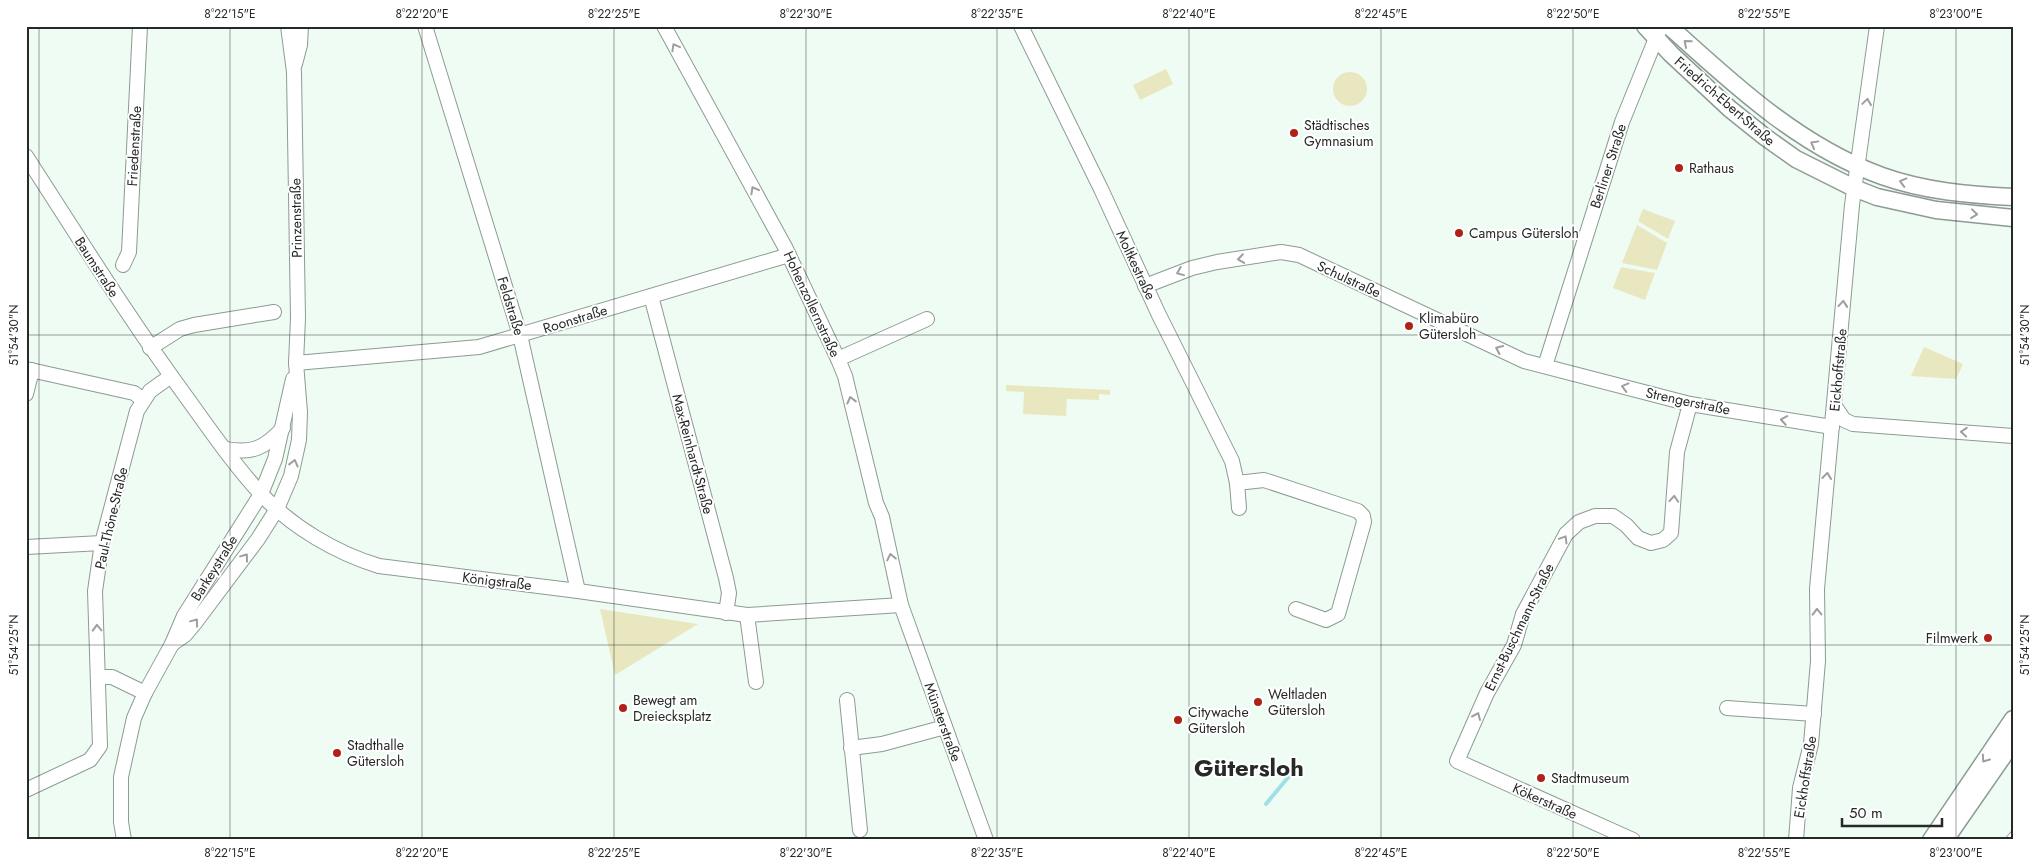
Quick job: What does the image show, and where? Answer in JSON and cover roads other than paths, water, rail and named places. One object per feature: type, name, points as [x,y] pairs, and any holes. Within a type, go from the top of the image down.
[{"type":"main road","name":"Friedrich-Ebert-Straße","points":[[1669,26],[1777,119],[1806,139],[1858,166],[1883,176],[1938,190],[2013,197]]},
{"type":"main road","name":"Friedrich-Ebert-Straße","points":[[1654,30],[1730,109],[1796,159],[1876,198],[1936,210],[2013,218]]},
{"type":"main road","points":[[1931,840],[2013,719]]},
{"type":"main road","points":[[1945,840],[2013,742]]},
{"type":"street","name":"Friedenstraße","points":[[123,265],[129,252],[140,26]]},
{"type":"street","name":"Prinzenstraße","points":[[277,509],[291,476],[300,440],[296,363],[298,318],[294,72],[288,26]]},
{"type":"street","name":"Prinzenstraße","points":[[294,72],[300,44],[301,26]]},
{"type":"street","name":"Feldstraße","points":[[425,26],[520,335],[578,591]]},
{"type":"street","name":"Hohenzollernstraße","points":[[664,26],[789,255],[845,376],[876,503],[882,517],[900,605]]},
{"type":"street","name":"Moltkestraße","points":[[1021,26],[1101,189],[1145,286],[1232,461],[1237,483],[1239,508]]},
{"type":"street","name":"Eickhoffstraße","points":[[1796,840],[1800,791],[1811,751],[1818,661],[1817,589],[1854,188],[1877,26]]},
{"type":"street","name":"Berliner Straße","points":[[1545,366],[1622,122],[1654,30]]},
{"type":"street","name":"Baumstraße","points":[[26,156],[150,348],[171,376]]},
{"type":"street","name":"Schulstraße","points":[[1145,286],[1192,268],[1217,262],[1281,252],[1298,255],[1524,361],[1545,366]]},
{"type":"street","name":"Roonstraße","points":[[296,363],[479,347],[789,255]]},
{"type":"street","name":"Max-Reinhardt-Straße","points":[[651,296],[726,578],[729,593],[726,613]]},
{"type":"street","points":[[150,348],[180,329],[274,312]]},
{"type":"street","points":[[838,359],[927,319]]},
{"type":"street","name":"Prinzenstraße","points":[[261,494],[273,466],[296,363]]},
{"type":"street","name":"Strengerstraße","points":[[1545,366],[1690,404],[1832,427]]},
{"type":"street","points":[[26,394],[29,369],[134,394],[143,400]]},
{"type":"street","name":"Königstraße","points":[[171,376],[261,494],[277,509],[330,547],[357,560],[379,566],[747,615],[900,605]]},
{"type":"street","name":"Paul-Thöne-Straße","points":[[26,790],[90,760],[97,754],[100,746],[95,592],[102,544],[137,411],[150,390],[171,376]]},
{"type":"street","name":"Ernst-Buschmann-Straße","points":[[1457,761],[1487,693],[1514,645],[1523,614],[1566,534],[1579,522],[1595,516],[1612,516],[1626,525],[1638,538],[1651,543],[1663,540],[1671,532],[1677,452],[1690,404]]},
{"type":"street","points":[[1834,405],[1844,420],[1854,424],[2013,436]]},
{"type":"street","points":[[225,449],[237,451],[256,449],[271,442],[283,428]]},
{"type":"street","points":[[1237,483],[1264,480],[1358,511],[1363,516],[1364,522],[1338,614],[1326,620],[1296,609]]},
{"type":"street","name":"Barkeystraße","points":[[124,840],[121,822],[121,777],[129,736],[145,693],[172,644],[184,616],[261,494]]},
{"type":"street","name":"Barkeystraße","points":[[172,644],[185,635],[195,623],[262,533],[277,509]]},
{"type":"street","points":[[26,547],[102,544]]},
{"type":"street","name":"Münsterstraße","points":[[900,605],[984,834]]},
{"type":"street","points":[[747,615],[756,682]]},
{"type":"street","points":[[99,676],[112,677],[145,693]]},
{"type":"street","points":[[847,700],[860,830]]},
{"type":"street","points":[[1727,708],[1814,714]]},
{"type":"street","points":[[851,748],[882,744],[945,726]]},
{"type":"street","name":"Kökerstraße","points":[[1457,761],[1633,840]]},
{"type":"waterway","points":[[1266,804],[1295,769]]},
{"type":"railway","points":[[2007,840],[2013,833]]},
{"type":"place","name":"Städtisches Gymnasium","points":[[1294,133]]},
{"type":"place","name":"Rathaus","points":[[1679,168]]},
{"type":"place","name":"Campus Gütersloh","points":[[1459,233]]},
{"type":"place","name":"Klimabüro Gütersloh","points":[[1409,326]]},
{"type":"place","name":"Filmwerk","points":[[1988,638]]},
{"type":"place","name":"Weltladen Gütersloh","points":[[1258,702]]},
{"type":"place","name":"Bewegt am Dreiecksplatz","points":[[623,708]]},
{"type":"place","name":"Citywache Gütersloh","points":[[1178,720]]},
{"type":"place","name":"Stadthalle Gütersloh","points":[[337,753]]},
{"type":"place","name":"Stadtmuseum","points":[[1541,778]]},
{"type":"district","name":"Gütersloh","points":[[1249,767]]}]
